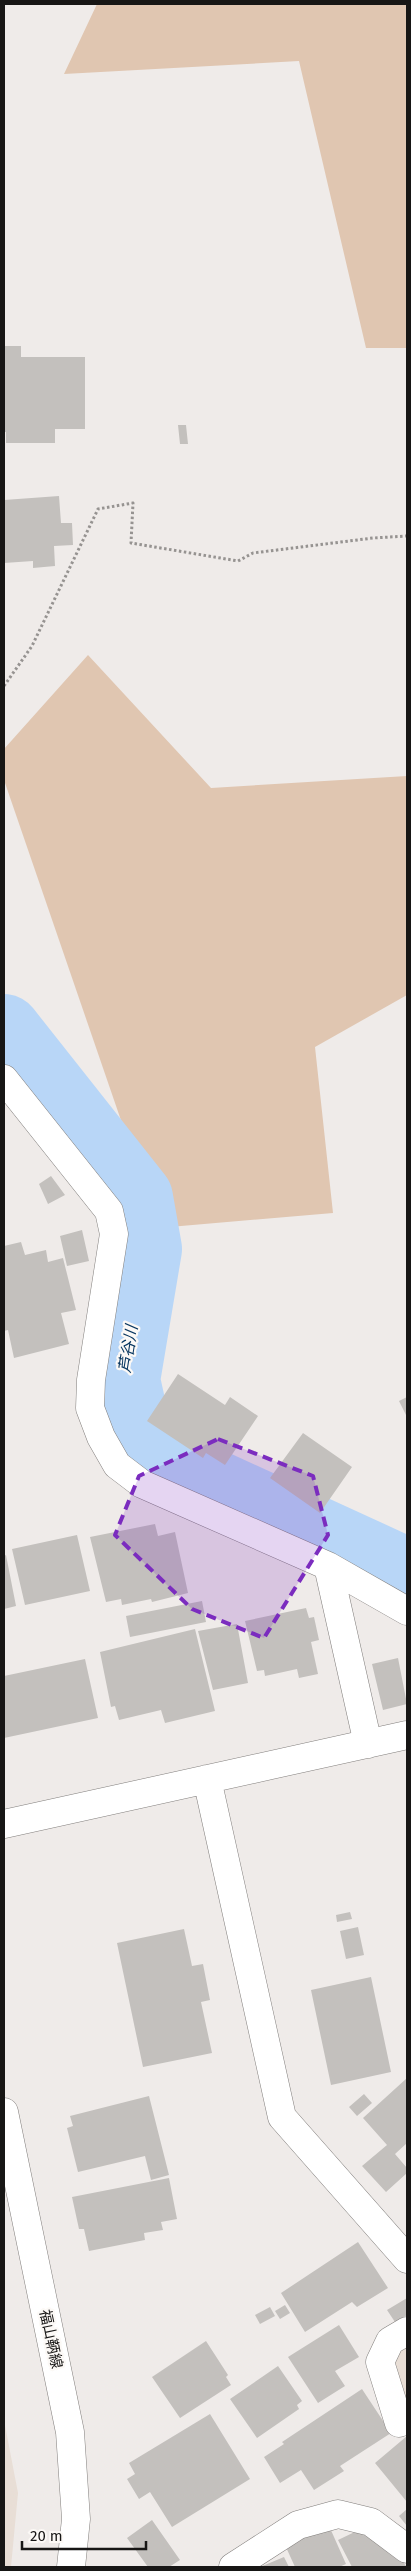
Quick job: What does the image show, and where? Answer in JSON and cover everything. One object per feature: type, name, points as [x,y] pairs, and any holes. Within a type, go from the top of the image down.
[{"type":"street","points":[[4,1079],[109,1211],[114,1234],[91,1380],[90,1408],[101,1437],[116,1465],[142,1484],[328,1566],[407,1611]]},
{"type":"street","points":[[328,1566],[368,1744]]},
{"type":"street","points":[[4,1824],[407,1735]]},
{"type":"street","points":[[207,1779],[282,2117],[407,2259]]},
{"type":"street","name":"福山鞆線","points":[[4,2112],[70,2432],[76,2519],[72,2567]]},
{"type":"street","points":[[399,2423],[380,2362],[390,2341],[407,2331]]},
{"type":"street","points":[[233,2567],[298,2525],[338,2514],[371,2522],[407,2549]]},
{"type":"path","points":[[4,686],[32,646],[98,509],[133,503],[131,543],[238,561],[253,553],[373,538],[407,536]]},
{"type":"highlighted area","points":[[218,1439],[313,1476],[328,1535],[264,1638],[192,1609],[115,1535],[139,1476]]},
{"type":"shaded area","points":[[97,4],[407,4],[407,348],[366,348],[299,61],[64,74]]},
{"type":"shaded area","points":[[88,655],[211,788],[407,776],[407,995],[315,1047],[333,1213],[158,1228],[4,780],[4,749]]},
{"type":"shaded area","points":[[407,2341],[407,2418],[391,2369],[396,2349]]},
{"type":"shaded area","points":[[4,2420],[18,2493],[11,2567],[4,2567]]},
{"type":"building","points":[[4,346],[21,346],[21,357],[85,357],[85,429],[55,429],[55,443],[6,443],[6,432],[4,432]]},
{"type":"building","points":[[178,425],[186,425],[188,444],[180,444]]},
{"type":"building","points":[[59,496],[61,523],[72,523],[73,545],[54,546],[55,566],[33,568],[33,561],[4,563],[4,500]]},
{"type":"building","points":[[51,1176],[65,1195],[48,1204],[39,1184]]},
{"type":"building","points":[[82,1230],[89,1261],[67,1266],[60,1236]]},
{"type":"building","points":[[21,1242],[25,1255],[46,1250],[48,1262],[63,1258],[76,1310],[61,1313],[69,1344],[14,1358],[8,1330],[4,1331],[4,1246]]},
{"type":"building","points":[[178,1374],[225,1405],[230,1397],[258,1416],[225,1465],[206,1453],[203,1458],[147,1421]]},
{"type":"building","points":[[407,1397],[407,1417],[399,1401]]},
{"type":"building","points":[[303,1433],[352,1467],[320,1513],[270,1478]]},
{"type":"building","points":[[155,1524],[158,1536],[175,1532],[188,1593],[152,1602],[151,1599],[122,1605],[121,1599],[106,1602],[90,1537]]},
{"type":"building","points":[[77,1535],[90,1591],[25,1605],[12,1549]]},
{"type":"building","points":[[6,1555],[16,1606],[4,1609],[4,1556]]},
{"type":"building","points":[[202,1601],[206,1622],[130,1637],[126,1616]]},
{"type":"building","points":[[306,1608],[309,1618],[314,1617],[319,1640],[311,1642],[318,1674],[299,1678],[297,1669],[265,1676],[264,1670],[257,1671],[245,1621]]},
{"type":"building","points":[[237,1624],[248,1683],[213,1690],[198,1631]]},
{"type":"building","points":[[195,1629],[215,1711],[165,1723],[161,1710],[119,1720],[115,1706],[111,1707],[100,1652]]},
{"type":"building","points":[[398,1658],[407,1704],[383,1710],[372,1664]]},
{"type":"building","points":[[85,1659],[98,1718],[4,1738],[4,1676]]},
{"type":"building","points":[[350,1912],[352,1919],[337,1922],[336,1915]]},
{"type":"building","points":[[358,1927],[364,1955],[346,1959],[340,1931]]},
{"type":"building","points":[[184,1929],[192,1966],[203,1964],[210,2000],[201,2002],[212,2053],[143,2067],[117,1943]]},
{"type":"building","points":[[371,1977],[391,2072],[331,2085],[311,1990]]},
{"type":"building","points":[[407,2078],[407,2143],[395,2154],[407,2168],[407,2173],[386,2192],[362,2166],[387,2145],[363,2118]]},
{"type":"building","points":[[364,2094],[372,2103],[357,2116],[349,2107]]},
{"type":"building","points":[[149,2096],[169,2175],[151,2180],[145,2156],[78,2172],[67,2128],[73,2126],[70,2116]]},
{"type":"building","points":[[169,2178],[177,2219],[161,2222],[163,2230],[144,2233],[145,2240],[89,2251],[84,2229],[79,2229],[72,2197]]},
{"type":"building","points":[[358,2242],[388,2288],[357,2307],[352,2302],[305,2332],[281,2293]]},
{"type":"building","points":[[407,2298],[407,2315],[395,2322],[387,2310]]},
{"type":"building","points":[[285,2305],[290,2313],[280,2319],[275,2311]]},
{"type":"building","points":[[270,2307],[275,2316],[260,2324],[255,2315]]},
{"type":"building","points":[[339,2325],[359,2357],[335,2371],[345,2386],[318,2403],[288,2357]]},
{"type":"building","points":[[206,2341],[228,2375],[226,2377],[231,2385],[180,2418],[152,2377]]},
{"type":"building","points":[[278,2366],[302,2401],[297,2405],[299,2409],[257,2438],[230,2399]]},
{"type":"building","points":[[362,2389],[391,2433],[340,2466],[344,2471],[314,2490],[301,2470],[280,2483],[264,2457],[284,2444],[282,2442]]},
{"type":"building","points":[[210,2414],[250,2479],[172,2527],[150,2492],[139,2499],[127,2479],[135,2474],[129,2463]]},
{"type":"building","points":[[407,2436],[407,2502],[375,2463]]},
{"type":"building","points":[[407,2509],[407,2526],[399,2516]]},
{"type":"building","points":[[152,2520],[180,2560],[169,2567],[148,2567],[127,2538]]},
{"type":"building","points":[[330,2528],[346,2564],[339,2567],[295,2567],[285,2545]]},
{"type":"building","points":[[363,2528],[389,2546],[407,2567],[352,2567],[338,2540]]},
{"type":"building","points":[[284,2557],[289,2567],[260,2567]]},
{"type":"waterway","name":"芦谷川","points":[[4,1031],[136,1198],[145,1249],[123,1380],[135,1435],[158,1461],[407,1575]]}]
